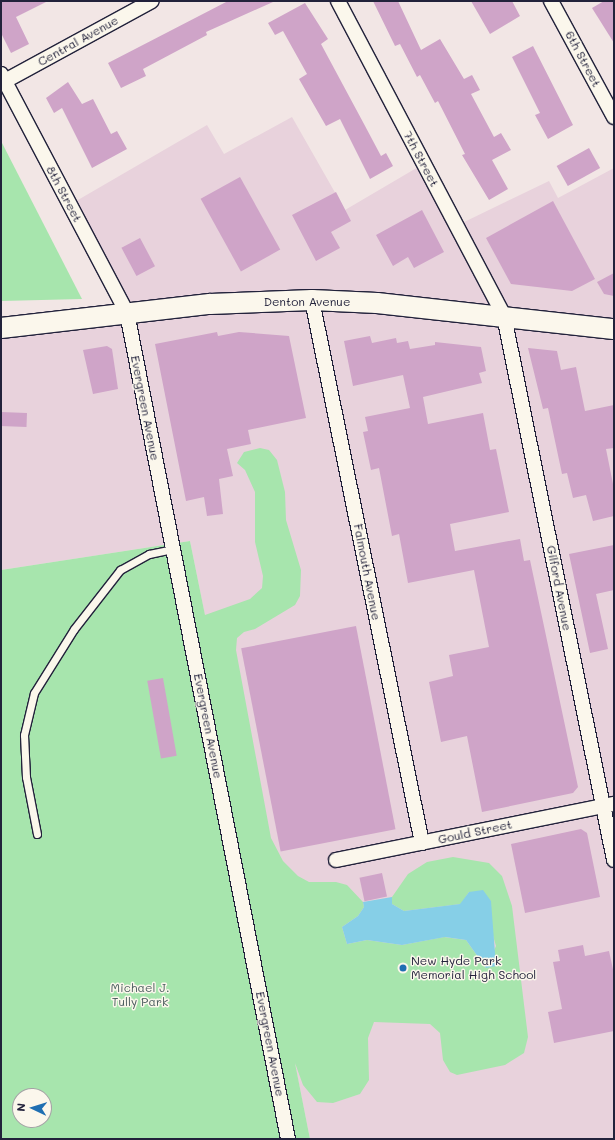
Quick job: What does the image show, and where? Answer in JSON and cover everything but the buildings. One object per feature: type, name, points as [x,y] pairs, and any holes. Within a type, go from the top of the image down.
[{"type":"main road","name":"Denton Avenue","points":[[1,328],[210,304],[312,300],[504,316],[614,329]]},
{"type":"street","name":"Central Avenue","points":[[3,78],[152,1]]},
{"type":"street","name":"7th Street","points":[[338,1],[504,316]]},
{"type":"street","name":"6th Street","points":[[551,1],[614,117]]},
{"type":"street","name":"8th Street","points":[[3,78],[127,313]]},
{"type":"street","name":"Falmouth Avenue","points":[[312,300],[422,844]]},
{"type":"street","name":"Evergreen Avenue","points":[[127,313],[288,1139]]},
{"type":"street","name":"Gilford Avenue","points":[[504,316],[609,805],[614,860]]},
{"type":"street","name":"Gould Street","points":[[336,860],[422,844],[609,805]]},
{"type":"lane","points":[[37,834],[26,777],[24,735],[34,693],[74,629],[120,570],[149,554],[173,549]]},
{"type":"shaded area","points":[[292,117],[345,210],[425,163],[458,225],[549,181],[558,198],[614,168],[614,329],[377,303],[127,313],[71,204],[207,125],[224,154]]},
{"type":"shaded area","points":[[373,309],[614,337],[614,1139],[310,1139],[190,541],[1,570],[1,334],[208,310]]},
{"type":"green space","points":[[1,141],[82,299],[1,301]]},
{"type":"green space","name":"Michael J. Tully Park","points":[[260,448],[269,450],[277,460],[285,492],[286,520],[301,570],[300,596],[295,605],[255,629],[244,632],[237,638],[236,650],[271,838],[283,861],[298,876],[309,882],[336,882],[347,885],[363,902],[364,907],[358,916],[342,927],[347,944],[367,940],[402,945],[444,937],[466,940],[486,968],[496,946],[491,929],[491,901],[469,892],[461,904],[404,911],[392,904],[392,897],[408,874],[427,862],[453,857],[489,863],[502,876],[512,906],[528,1037],[524,1053],[505,1065],[457,1075],[450,1072],[443,1060],[440,1033],[430,1024],[374,1022],[368,1038],[369,1080],[360,1094],[333,1103],[317,1102],[303,1085],[295,1063],[310,1139],[1,1139],[1,570],[190,541],[205,615],[250,599],[262,588],[263,576],[255,542],[255,492],[245,470],[237,463],[244,452]]},
{"type":"water","points":[[483,890],[491,901],[496,966],[486,968],[466,940],[445,937],[402,945],[367,940],[347,944],[342,927],[358,916],[364,907],[363,902],[392,897],[392,904],[404,911],[460,904],[469,892]]},
{"type":"place","name":"New Hyde Park Memorial High School","points":[[403,968]]}]
